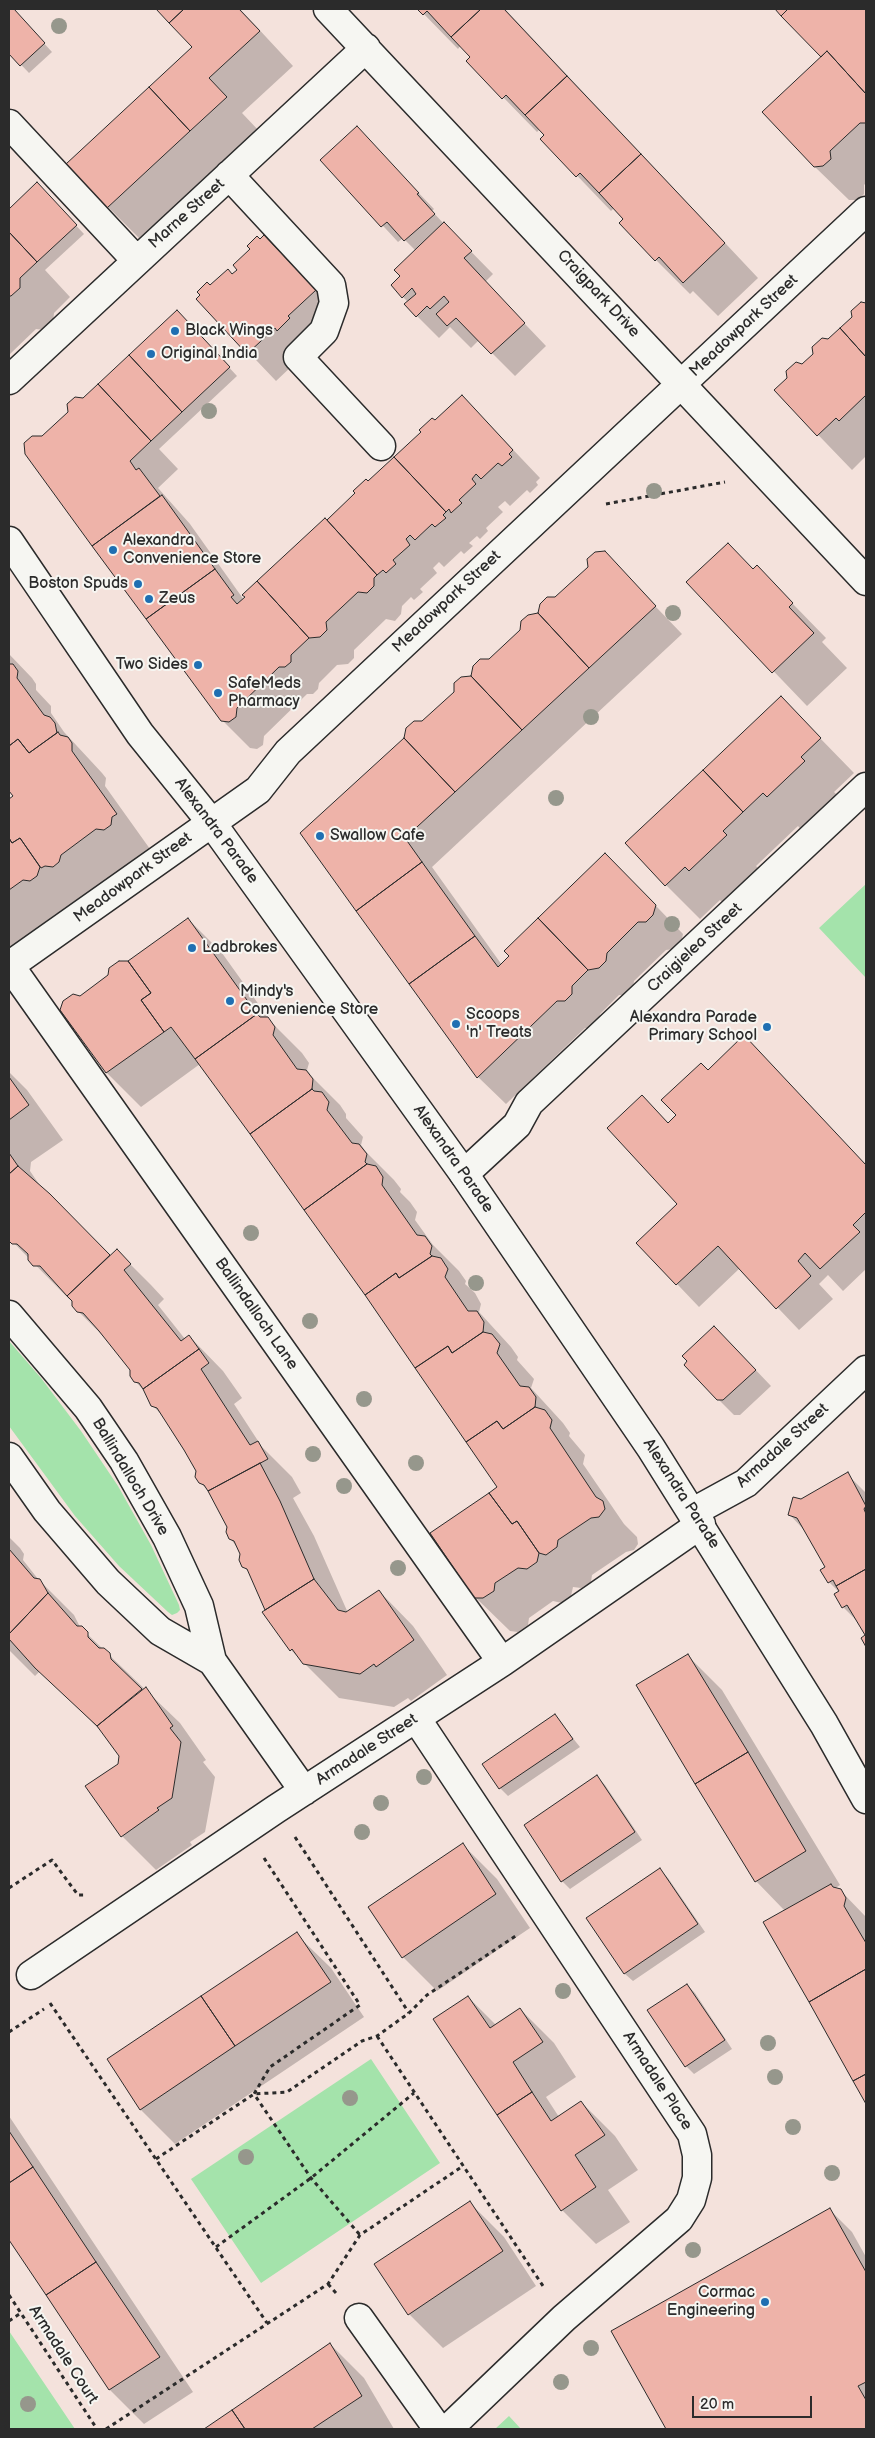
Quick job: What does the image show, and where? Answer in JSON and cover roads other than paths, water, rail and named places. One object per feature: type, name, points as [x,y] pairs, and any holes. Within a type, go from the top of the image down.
[{"type":"street","name":"Craigpark Drive","points":[[328,9],[683,384],[866,581]]},
{"type":"street","name":"Marne Street","points":[[9,380],[366,48]]},
{"type":"street","points":[[9,124],[136,260]]},
{"type":"street","points":[[229,175],[331,285],[334,303],[324,331],[298,357],[381,446]]},
{"type":"street","name":"Meadowpark Street","points":[[9,966],[258,790],[288,752],[866,211]]},
{"type":"street","name":"Alexandra Parade","points":[[9,541],[140,734],[211,822],[464,1174],[697,1518],[824,1724],[866,1798]]},
{"type":"street","name":"Craigielea Street","points":[[464,1174],[518,1125],[529,1103],[866,787]]},
{"type":"street","name":"Ballindalloch Lane","points":[[9,966],[502,1662]]},
{"type":"street","name":"Ballindalloch Drive","points":[[9,1315],[88,1408],[124,1461],[167,1537],[199,1606],[212,1661],[304,1791]]},
{"type":"street","name":"Armadale Street","points":[[31,1975],[276,1809],[502,1662],[746,1483],[866,1370]]},
{"type":"street","name":"Ballindalloch Drive","points":[[9,1457],[47,1511],[108,1582],[160,1631],[212,1661]]},
{"type":"street","name":"Armadale Place","points":[[416,1718],[692,2134],[697,2155],[697,2178],[691,2200],[679,2219],[564,2318],[448,2429]]},
{"type":"street","points":[[359,2318],[438,2429]]},
{"type":"place","name":"Black Wings","points":[[175,331]]},
{"type":"place","name":"Original India","points":[[151,354]]},
{"type":"place","name":"Alexandra Convenience Store","points":[[113,550]]},
{"type":"place","name":"Boston Spuds","points":[[138,584]]},
{"type":"place","name":"Zeus","points":[[149,599]]},
{"type":"place","name":"Two Sides","points":[[198,665]]},
{"type":"place","name":"SafeMeds Pharmacy","points":[[218,693]]},
{"type":"place","name":"Swallow Cafe","points":[[320,836]]},
{"type":"place","name":"Ladbrokes","points":[[192,948]]},
{"type":"place","name":"Mindy's Convenience Store","points":[[230,1001]]},
{"type":"place","name":"Scoops 'n' Treats","points":[[456,1024]]},
{"type":"place","name":"Alexandra Parade Primary School","points":[[767,1027]]},
{"type":"place","name":"Cormac Engineering","points":[[765,2302]]}]
